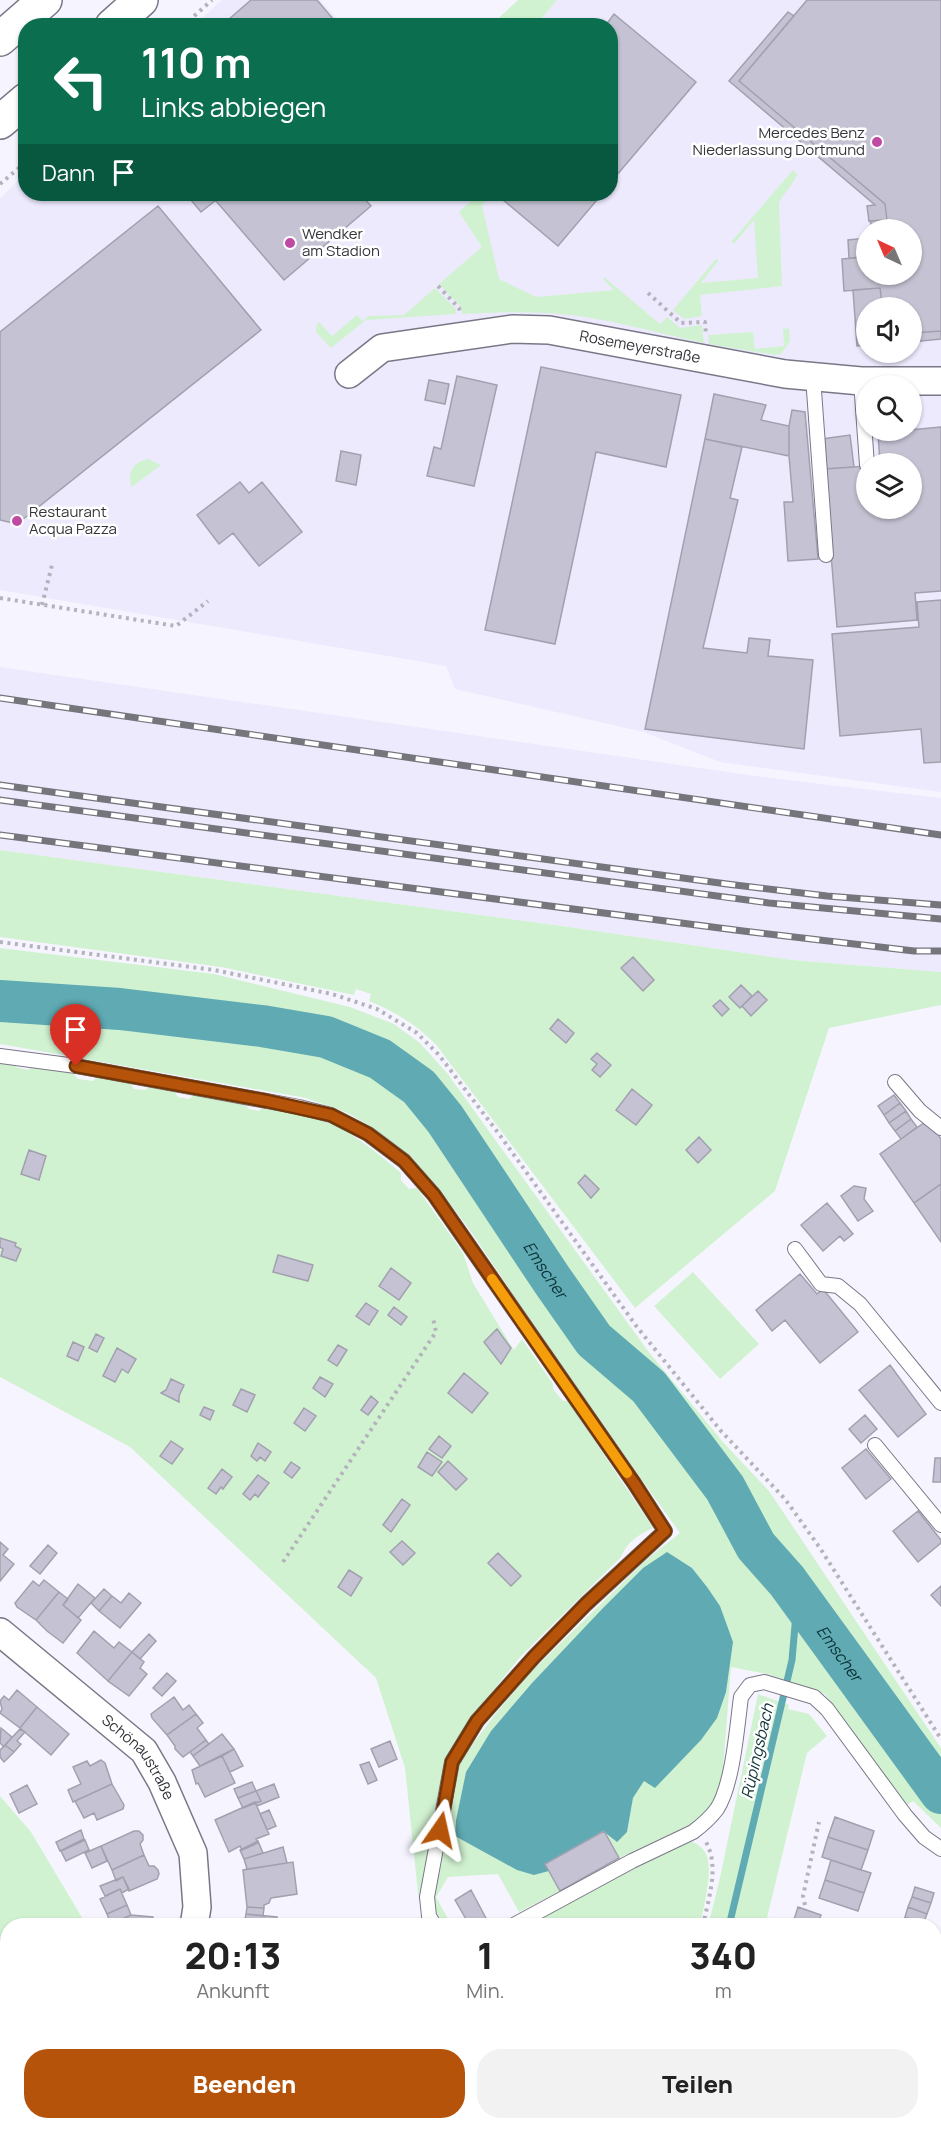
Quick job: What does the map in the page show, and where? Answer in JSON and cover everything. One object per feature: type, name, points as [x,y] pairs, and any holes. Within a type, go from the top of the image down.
[{"type":"highway","points":[[24,18],[45,0]]},
{"type":"highway","points":[[121,18],[141,0]]},
{"type":"highway","points":[[0,39],[18,23]]},
{"type":"highway","points":[[0,122],[18,107]]},
{"type":"street","name":"Rosemeyerstraße","points":[[349,374],[382,348],[512,329],[549,330],[786,374],[856,381]]},
{"type":"street","name":"Rosemeyerstraße","points":[[922,381],[941,381]]},
{"type":"street","name":"Schönaustraße","points":[[0,1632],[144,1751],[162,1782],[193,1853],[197,1907],[195,1918]]},
{"type":"lane","points":[[813,377],[826,555]]},
{"type":"lane","points":[[0,1056],[76,1066],[298,1107],[331,1115],[368,1134],[404,1161],[434,1195],[665,1531],[586,1604],[534,1657],[477,1721],[452,1762],[427,1897],[430,1918]]},
{"type":"lane","points":[[895,1082],[920,1111],[941,1128]]},
{"type":"lane","points":[[795,1249],[821,1284],[838,1286],[860,1304],[941,1403]]},
{"type":"lane","points":[[875,1445],[941,1525]]},
{"type":"lane","points":[[527,1918],[699,1828],[717,1808],[727,1786],[741,1697],[750,1685],[764,1682],[814,1697],[827,1709],[904,1815],[924,1837],[941,1849]]},
{"type":"path","points":[[192,18],[212,0]]},
{"type":"path","points":[[0,184],[18,169]]},
{"type":"path","points":[[438,286],[459,308]]},
{"type":"path","points":[[648,293],[681,323],[705,322]]},
{"type":"path","points":[[42,605],[52,565]]},
{"type":"path","points":[[0,598],[176,627],[208,601]]},
{"type":"path","points":[[0,942],[214,970],[332,994],[377,1009],[417,1033],[438,1055],[499,1134],[637,1327],[721,1431],[785,1499],[820,1548],[941,1739]]},
{"type":"path","points":[[283,1562],[436,1332],[433,1318]]},
{"type":"path","points":[[805,1905],[803,1896],[819,1822]]},
{"type":"path","points":[[699,1828],[711,1851],[714,1867],[705,1918]]},
{"type":"shaded area","points":[[222,0],[320,0],[337,18],[202,18]]},
{"type":"shaded area","points":[[531,0],[941,0],[941,792],[720,762],[643,732],[455,689],[446,666],[0,590],[0,198],[18,181],[18,201],[618,201],[618,18],[511,18]]},
{"type":"shaded area","points":[[0,667],[770,778],[941,798],[941,972],[792,960],[576,928],[0,850]]},
{"type":"green space","points":[[518,0],[557,0],[542,18],[499,18]]},
{"type":"green space","points":[[793,170],[797,174],[796,178],[779,203],[782,286],[700,295],[702,316],[684,319],[673,310],[716,259],[719,260],[701,283],[758,278],[754,220],[734,244],[731,242]]},
{"type":"green space","points":[[471,201],[486,201],[482,205],[499,279],[536,297],[614,290],[603,279],[604,277],[660,324],[667,317],[680,328],[702,325],[704,343],[605,320],[565,314],[524,312],[462,314],[461,307],[439,284],[482,247],[459,212]]},
{"type":"green space","points":[[435,288],[456,309],[456,314],[366,320],[331,348],[316,332],[319,322],[332,336],[357,315],[363,321],[368,316],[404,315]]},
{"type":"green space","points":[[789,328],[790,341],[781,354],[775,355],[709,344],[708,335],[753,332],[755,349],[784,346],[783,329]]},
{"type":"green space","points":[[148,459],[161,465],[132,487],[130,473],[132,469],[138,463]]},
{"type":"green space","points":[[0,850],[576,928],[792,960],[941,972],[941,1005],[829,1028],[775,1191],[635,1308],[437,1046],[406,1020],[369,1001],[371,994],[356,989],[354,995],[221,967],[0,937]]},
{"type":"green space","points":[[0,948],[214,974],[350,1007],[394,1024],[420,1043],[447,1073],[648,1351],[723,1442],[769,1491],[941,1748],[941,1828],[913,1801],[905,1806],[825,1694],[767,1674],[731,1667],[722,1782],[716,1802],[694,1823],[619,1858],[604,1831],[627,1832],[633,1798],[644,1781],[680,1761],[701,1740],[720,1606],[692,1568],[667,1553],[643,1568],[532,1683],[491,1731],[466,1772],[455,1836],[534,1875],[549,1871],[560,1891],[519,1912],[498,1874],[448,1877],[436,1897],[448,1918],[440,1918],[436,1912],[434,1898],[442,1861],[455,1772],[466,1753],[531,1672],[647,1559],[680,1533],[560,1364],[460,1217],[412,1161],[384,1137],[348,1113],[306,1098],[0,1044]]},
{"type":"green space","points":[[0,1061],[13,1063],[16,1067],[28,1070],[32,1066],[74,1074],[78,1079],[93,1081],[97,1077],[131,1084],[134,1089],[145,1090],[148,1087],[175,1092],[178,1097],[189,1099],[194,1095],[245,1104],[249,1109],[259,1111],[263,1107],[291,1112],[328,1122],[362,1142],[401,1173],[401,1180],[409,1189],[417,1188],[463,1253],[473,1283],[514,1350],[522,1339],[553,1384],[553,1389],[563,1401],[568,1401],[653,1528],[630,1543],[621,1557],[520,1657],[477,1711],[448,1759],[438,1794],[419,1902],[405,1768],[376,1678],[130,1447],[0,1377]]},
{"type":"green space","points":[[693,1272],[759,1344],[720,1379],[654,1306]]},
{"type":"green space","points":[[758,1694],[789,1705],[788,1709],[809,1714],[827,1736],[807,1753],[767,1918],[710,1918]]},
{"type":"green space","points":[[0,1796],[31,1832],[82,1918],[0,1918]]},
{"type":"green space","points":[[690,1841],[705,1852],[708,1859],[709,1877],[701,1918],[539,1918],[663,1851]]},
{"type":"water","points":[[667,1552],[692,1568],[707,1587],[720,1606],[733,1642],[726,1692],[717,1718],[701,1740],[655,1788],[644,1781],[633,1798],[627,1832],[617,1842],[603,1831],[545,1864],[549,1871],[534,1875],[517,1870],[455,1836],[466,1772],[491,1731],[532,1683],[602,1609],[643,1568]]},
{"type":"building","points":[[251,0],[317,0],[332,18],[230,18]]},
{"type":"building","name":"Mercedes Benz Niederlassung Dortmund","points":[[807,0],[941,0],[941,331],[922,332],[922,297],[881,297],[880,288],[844,291],[842,259],[856,258],[856,285],[922,285],[922,219],[887,219],[885,204],[739,81]]},
{"type":"building","points":[[788,12],[794,16],[739,81],[885,204],[887,219],[869,219],[867,206],[875,205],[729,81]]},
{"type":"building","points":[[614,14],[696,82],[618,174],[618,18],[611,18]]},
{"type":"building","points":[[192,201],[215,201],[201,212]]},
{"type":"building","name":"Wendker am Stadion","points":[[216,201],[366,201],[371,206],[284,280]]},
{"type":"building","points":[[504,201],[596,201],[558,246]]},
{"type":"building","points":[[158,206],[261,330],[17,524],[0,520],[0,332]]},
{"type":"building","points":[[856,239],[856,258],[849,258],[848,240]]},
{"type":"building","points":[[880,288],[881,297],[856,297],[856,332],[853,290]]},
{"type":"building","points":[[941,331],[941,339],[922,341],[922,332]]},
{"type":"building","points":[[541,367],[681,395],[666,467],[596,452],[555,644],[485,630]]},
{"type":"building","points":[[457,376],[497,385],[474,486],[427,476],[434,447],[441,449]]},
{"type":"building","points":[[429,380],[449,384],[445,404],[425,400]]},
{"type":"building","points":[[714,394],[766,405],[761,420],[789,426],[789,456],[705,439]]},
{"type":"building","points":[[792,410],[805,412],[818,559],[788,561],[784,502],[793,502],[789,456],[789,426]]},
{"type":"building","points":[[941,427],[941,591],[915,593],[917,620],[837,627],[824,469],[856,467],[856,519],[922,519],[922,453],[879,453],[879,441],[922,441],[922,429]]},
{"type":"building","points":[[850,435],[854,467],[824,469],[822,439]]},
{"type":"building","points":[[705,439],[742,447],[730,498],[738,500],[703,648],[747,653],[749,638],[770,640],[768,656],[813,660],[804,749],[645,729]]},
{"type":"building","points":[[341,451],[361,455],[356,485],[336,481]]},
{"type":"building","points":[[240,482],[249,493],[262,482],[302,532],[259,566],[233,533],[219,544],[197,515]]},
{"type":"building","points":[[941,600],[941,762],[924,763],[921,729],[840,736],[832,634],[919,627],[917,602]]},
{"type":"building","points":[[633,957],[654,980],[643,991],[621,968]]},
{"type":"building","points":[[741,985],[752,996],[740,1008],[729,997]]},
{"type":"building","points":[[758,991],[767,1000],[751,1016],[742,1006]]},
{"type":"building","points":[[720,1000],[729,1009],[722,1016],[713,1006]]},
{"type":"building","points":[[558,1019],[574,1033],[566,1043],[550,1029]]},
{"type":"building","points":[[597,1053],[611,1065],[600,1077],[592,1070],[597,1064],[591,1059]]},
{"type":"building","points":[[632,1089],[652,1105],[636,1125],[616,1110]]},
{"type":"building","points":[[894,1095],[900,1103],[884,1115],[878,1106]]},
{"type":"building","points":[[900,1103],[906,1111],[889,1123],[884,1115]]},
{"type":"building","points":[[906,1111],[911,1119],[895,1131],[889,1123]]},
{"type":"building","points":[[911,1119],[917,1127],[901,1139],[895,1131]]},
{"type":"building","points":[[928,1120],[941,1139],[941,1184],[914,1203],[880,1154]]},
{"type":"building","points":[[699,1137],[711,1150],[698,1163],[686,1150]]},
{"type":"building","points":[[29,1150],[46,1156],[39,1180],[21,1174]]},
{"type":"building","points":[[585,1175],[599,1189],[591,1198],[578,1183]]},
{"type":"building","points":[[941,1184],[941,1242],[914,1203]]},
{"type":"building","points":[[854,1186],[866,1188],[864,1199],[873,1211],[858,1221],[841,1196]]},
{"type":"building","points":[[827,1203],[853,1234],[844,1241],[840,1236],[823,1251],[801,1225]]},
{"type":"building","points":[[0,1238],[16,1243],[15,1246],[21,1249],[16,1261],[1,1256],[3,1249],[0,1247]]},
{"type":"building","points":[[278,1255],[313,1265],[308,1281],[273,1272]]},
{"type":"building","points":[[391,1268],[411,1283],[399,1300],[379,1286]]},
{"type":"building","points":[[800,1274],[817,1294],[823,1289],[858,1332],[820,1363],[785,1320],[772,1331],[756,1310]]},
{"type":"building","points":[[366,1303],[378,1311],[369,1325],[356,1316]]},
{"type":"building","points":[[394,1307],[407,1317],[401,1325],[388,1315]]},
{"type":"building","points":[[497,1329],[511,1348],[501,1364],[484,1342]]},
{"type":"building","points":[[96,1334],[104,1338],[97,1352],[89,1348]]},
{"type":"building","points":[[73,1342],[84,1347],[78,1361],[67,1356]]},
{"type":"building","points":[[338,1345],[347,1350],[337,1366],[328,1360]]},
{"type":"building","points":[[117,1348],[136,1359],[128,1373],[122,1369],[115,1382],[103,1376]]},
{"type":"building","points":[[890,1365],[926,1414],[898,1437],[859,1390]]},
{"type":"building","points":[[464,1373],[488,1393],[472,1413],[448,1393]]},
{"type":"building","points":[[320,1377],[333,1384],[325,1397],[313,1388]]},
{"type":"building","points":[[171,1379],[184,1385],[179,1402],[161,1393],[166,1390]]},
{"type":"building","points":[[241,1389],[255,1395],[247,1412],[233,1405]]},
{"type":"building","points":[[371,1396],[378,1402],[368,1415],[361,1410]]},
{"type":"building","points":[[204,1407],[214,1411],[210,1420],[200,1415]]},
{"type":"building","points":[[304,1408],[316,1416],[305,1431],[294,1423]]},
{"type":"building","points":[[865,1415],[877,1429],[861,1443],[849,1429]]},
{"type":"building","points":[[439,1436],[451,1446],[442,1458],[429,1449]]},
{"type":"building","points":[[171,1441],[183,1449],[172,1464],[160,1456]]},
{"type":"building","points":[[258,1443],[271,1452],[265,1461],[260,1457],[257,1461],[251,1456]]},
{"type":"building","points":[[866,1449],[891,1479],[866,1499],[842,1468]]},
{"type":"building","points":[[427,1452],[442,1462],[432,1476],[418,1467]]},
{"type":"building","points":[[935,1458],[941,1458],[941,1482],[933,1482]]},
{"type":"building","points":[[448,1461],[467,1479],[456,1490],[438,1472]]},
{"type":"building","points":[[291,1462],[300,1468],[292,1478],[284,1472]]},
{"type":"building","points":[[222,1469],[232,1477],[216,1494],[208,1488]]},
{"type":"building","points":[[258,1475],[269,1483],[258,1497],[255,1494],[250,1500],[243,1494]]},
{"type":"building","points":[[402,1499],[410,1505],[391,1532],[383,1525]]},
{"type":"building","points":[[918,1511],[941,1543],[918,1562],[893,1531]]},
{"type":"building","points":[[402,1541],[415,1553],[403,1565],[390,1552]]},
{"type":"building","points":[[0,1542],[8,1549],[3,1555],[14,1564],[0,1581]]},
{"type":"building","points":[[48,1545],[57,1553],[40,1574],[30,1566]]},
{"type":"building","points":[[498,1553],[521,1576],[511,1586],[488,1563]]},
{"type":"building","points":[[349,1570],[362,1578],[351,1596],[338,1587]]},
{"type":"building","points":[[44,1580],[59,1592],[36,1620],[17,1607],[15,1603],[33,1581],[39,1586]]},
{"type":"building","points":[[78,1584],[95,1598],[78,1618],[63,1605]]},
{"type":"building","points":[[941,1586],[941,1606],[931,1595]]},
{"type":"building","points":[[104,1589],[112,1596],[99,1611],[91,1603]]},
{"type":"building","points":[[59,1592],[68,1599],[63,1605],[81,1620],[63,1643],[36,1620]]},
{"type":"building","points":[[129,1593],[141,1603],[120,1628],[99,1611],[112,1596],[121,1603]]},
{"type":"building","points":[[94,1631],[114,1648],[119,1642],[132,1652],[108,1681],[77,1653]]},
{"type":"building","points":[[149,1634],[156,1641],[140,1659],[132,1652]]},
{"type":"building","points":[[132,1652],[144,1662],[140,1668],[147,1674],[129,1696],[108,1681]]},
{"type":"building","points":[[167,1673],[176,1681],[162,1696],[153,1688]]},
{"type":"building","points":[[17,1690],[37,1707],[20,1728],[0,1713],[2,1709],[0,1701],[4,1696],[9,1700]]},
{"type":"building","points":[[174,1697],[183,1710],[189,1705],[196,1714],[167,1735],[151,1714]]},
{"type":"building","points":[[37,1707],[69,1734],[51,1755],[20,1728]]},
{"type":"building","points":[[196,1714],[203,1723],[197,1728],[206,1740],[183,1757],[167,1735]]},
{"type":"building","points":[[1,1728],[12,1737],[4,1747],[0,1743]]},
{"type":"building","points":[[20,1729],[25,1732],[17,1741],[21,1744],[14,1752],[5,1745]]},
{"type":"building","points":[[222,1734],[234,1749],[200,1766],[193,1756]]},
{"type":"building","points":[[206,1740],[209,1744],[193,1756],[190,1752]]},
{"type":"building","points":[[390,1741],[397,1759],[379,1767],[371,1749]]},
{"type":"building","points":[[5,1745],[14,1752],[4,1762],[0,1757],[0,1750]]},
{"type":"building","points":[[234,1749],[243,1766],[230,1772],[222,1756]]},
{"type":"building","points":[[222,1756],[235,1783],[205,1797],[198,1783],[196,1784],[192,1770]]},
{"type":"building","points":[[101,1760],[105,1763],[112,1784],[73,1802],[68,1790],[81,1784],[73,1767],[87,1761],[90,1766]]},
{"type":"building","points":[[369,1762],[377,1780],[368,1784],[360,1765]]},
{"type":"building","points":[[252,1782],[256,1791],[238,1798],[234,1789]]},
{"type":"building","points":[[112,1784],[124,1805],[123,1809],[97,1820],[94,1813],[84,1818],[75,1801]]},
{"type":"building","points":[[274,1784],[279,1797],[257,1806],[255,1803],[261,1801],[256,1791]]},
{"type":"building","points":[[27,1785],[37,1804],[19,1813],[10,1794]]},
{"type":"building","points":[[256,1791],[261,1801],[243,1808],[238,1798]]},
{"type":"building","points":[[255,1802],[269,1834],[256,1839],[258,1843],[242,1850],[240,1846],[229,1852],[215,1820]]},
{"type":"building","points":[[269,1810],[276,1826],[267,1830],[260,1814]]},
{"type":"building","points":[[835,1817],[874,1831],[868,1850],[828,1837]]},
{"type":"building","points":[[81,1830],[84,1839],[60,1851],[56,1842]]},
{"type":"building","points":[[134,1831],[139,1831],[143,1835],[140,1844],[144,1855],[112,1870],[101,1846]]},
{"type":"building","points":[[604,1831],[619,1858],[560,1891],[545,1864]]},
{"type":"building","points":[[828,1837],[868,1850],[861,1870],[822,1857]]},
{"type":"building","points":[[85,1840],[89,1850],[66,1861],[61,1851]]},
{"type":"building","points":[[258,1841],[263,1853],[244,1859],[240,1850]]},
{"type":"building","points":[[101,1846],[107,1861],[92,1868],[85,1853]]},
{"type":"building","points":[[283,1847],[287,1863],[247,1869],[244,1859]]},
{"type":"building","points":[[144,1855],[149,1866],[154,1866],[158,1870],[157,1879],[129,1891],[123,1877],[116,1881],[112,1870]]},
{"type":"building","points":[[831,1860],[871,1873],[864,1893],[825,1880]]},
{"type":"building","points":[[293,1862],[297,1894],[271,1898],[264,1908],[247,1907],[243,1870]]},
{"type":"building","points":[[123,1877],[129,1889],[122,1893],[120,1889],[105,1896],[100,1886]]},
{"type":"building","points":[[825,1880],[864,1893],[858,1911],[819,1898]]},
{"type":"building","points":[[915,1887],[934,1893],[931,1903],[912,1897]]},
{"type":"building","points":[[120,1889],[127,1905],[107,1914],[100,1899]]},
{"type":"building","points":[[471,1890],[486,1918],[465,1918],[455,1900]]},
{"type":"building","points":[[912,1897],[931,1903],[927,1914],[908,1907]]},
{"type":"building","points":[[127,1905],[131,1915],[124,1918],[109,1918],[107,1914]]},
{"type":"building","points":[[247,1907],[264,1908],[263,1916],[246,1914]]},
{"type":"building","points":[[798,1907],[821,1915],[820,1918],[795,1918]]},
{"type":"building","points":[[908,1907],[927,1914],[925,1918],[905,1917]]},
{"type":"building","points":[[246,1914],[277,1918],[245,1918]]},
{"type":"building","points":[[131,1915],[153,1917],[153,1918],[124,1918]]},
{"type":"waterway","name":"Emscher","points":[[0,1001],[120,1009],[262,1026],[326,1037],[380,1059],[419,1087],[445,1119],[594,1340],[649,1387],[725,1488],[756,1546],[787,1581],[941,1793]]},
{"type":"waterway","name":"Rüpingsbach","points":[[731,1918],[792,1660],[796,1614],[787,1581]]},
{"type":"railway","points":[[0,698],[941,835]]},
{"type":"railway","points":[[0,785],[727,884],[827,896],[941,905]]},
{"type":"railway","points":[[0,800],[769,903],[941,919]]},
{"type":"railway","points":[[0,835],[743,931],[914,951],[941,951]]},
{"type":"slow traffic","points":[[492,1279],[627,1473]]},
{"type":"place","name":"Mercedes Benz Niederlassung Dortmund","points":[[877,142]]},
{"type":"place","name":"Wendker am Stadion","points":[[290,243]]},
{"type":"place","name":"Restaurant Acqua Pazza","points":[[17,521]]},
{"type":"route","points":[[76,1066],[331,1115],[368,1134],[404,1161],[434,1195],[665,1531],[586,1604],[534,1657],[477,1721],[452,1762],[440,1830]]}]
